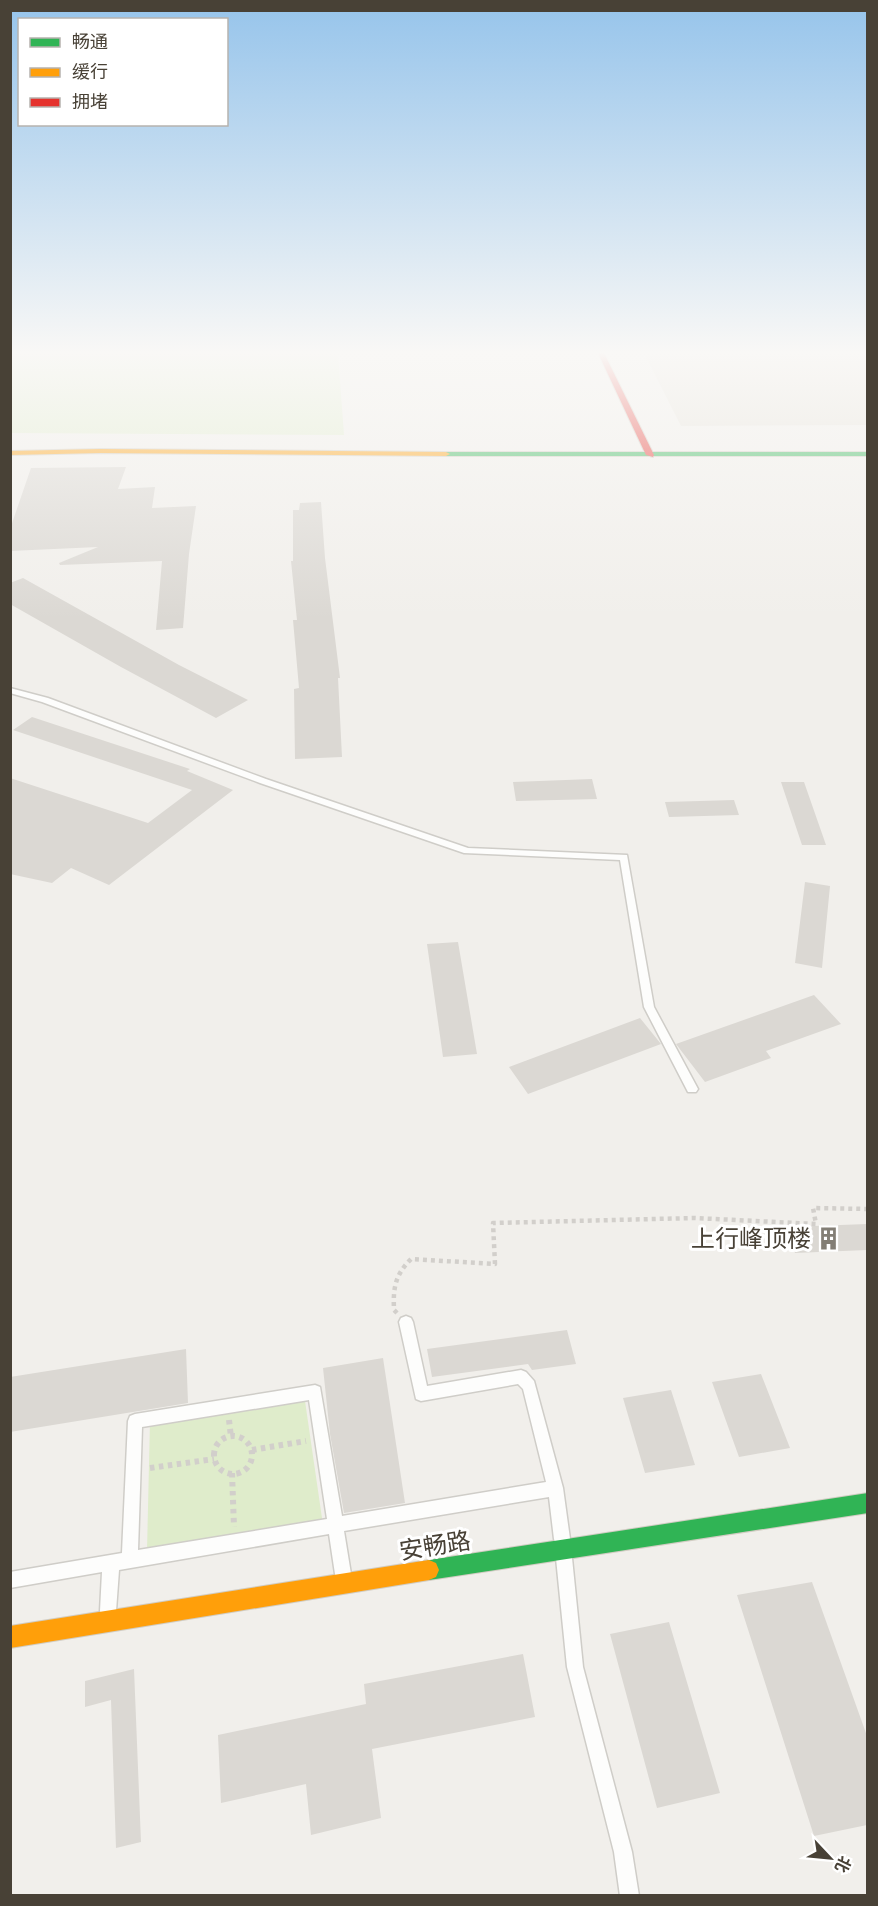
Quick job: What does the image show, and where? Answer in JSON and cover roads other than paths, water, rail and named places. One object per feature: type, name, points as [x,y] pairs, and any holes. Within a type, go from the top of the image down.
[{"type":"main road","points":[[306,442],[867,454]]},
{"type":"main road","points":[[643,442],[647,450]]},
{"type":"main road","points":[[647,450],[867,443]]},
{"type":"main road","points":[[10,453],[627,449]]},
{"type":"main road","name":"安畅路","points":[[10,1637],[345,1582],[867,1503]]},
{"type":"lane","points":[[10,690],[45,700],[263,781],[468,851],[624,857],[649,1007],[692,1089]]},
{"type":"lane","points":[[406,1322],[421,1394],[521,1377],[529,1386],[555,1488],[564,1549],[575,1667],[622,1852],[630,1896]]},
{"type":"lane","points":[[130,1560],[135,1421],[315,1392],[334,1526],[345,1582]]},
{"type":"lane","points":[[10,1580],[555,1488]]},
{"type":"lane","points":[[108,1621],[111,1563]]},
{"type":"place","name":"上行峰顶楼","points":[[829,1239]]}]
